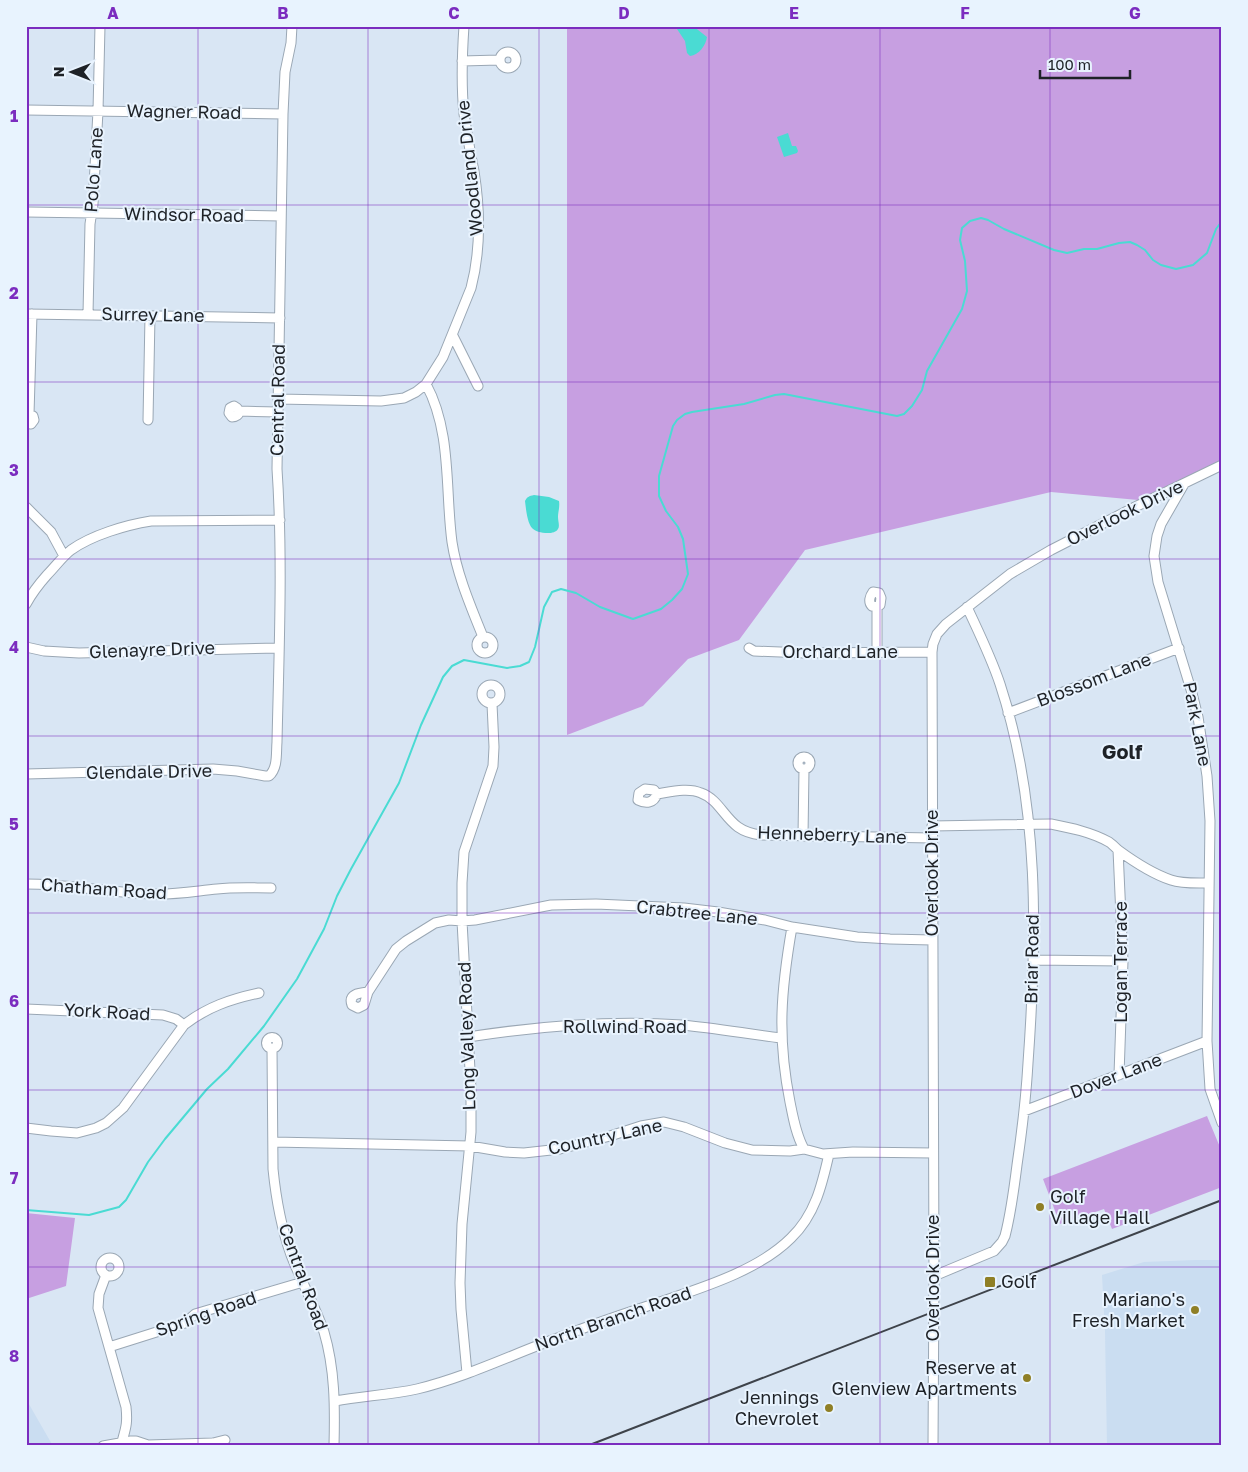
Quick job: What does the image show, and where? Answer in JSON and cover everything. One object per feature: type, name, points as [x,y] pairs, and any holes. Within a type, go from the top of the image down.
[{"type":"street","name":"Polo Lane","points":[[88,314],[90,224],[93,204],[98,111],[100,26]]},
{"type":"street","name":"Central Road","points":[[272,774],[276,764],[278,648],[280,520],[277,468],[283,114],[285,72],[290,51],[292,26]]},
{"type":"street","name":"Woodland Drive","points":[[278,399],[381,401],[404,398],[426,384],[437,369],[453,336],[471,288],[478,239],[477,194],[464,113],[462,61],[464,26]]},
{"type":"street","points":[[462,61],[499,60]]},
{"type":"street","name":"Wagner Road","points":[[26,110],[283,114]]},
{"type":"street","name":"Windsor Road","points":[[26,212],[281,216]]},
{"type":"street","points":[[27,417],[29,314]]},
{"type":"street","name":"Surrey Lane","points":[[29,314],[280,318]]},
{"type":"street","points":[[148,420],[150,316]]},
{"type":"street","points":[[453,336],[478,386]]},
{"type":"street","points":[[426,384],[437,410],[444,439],[455,557],[483,637]]},
{"type":"street","points":[[239,411],[278,412]]},
{"type":"street","name":"Overlook Drive","points":[[933,1446],[932,652],[937,634],[967,607],[1029,562],[1127,511],[1222,466]]},
{"type":"street","name":"Park Lane","points":[[1184,484],[1161,524],[1154,556],[1158,582],[1192,693],[1204,749],[1210,821],[1207,1042],[1210,1090],[1219,1110],[1222,1123]]},
{"type":"street","points":[[26,507],[51,532],[64,556]]},
{"type":"street","points":[[26,604],[37,587],[64,556],[73,549],[101,535],[133,524],[152,521],[280,520]]},
{"type":"street","points":[[877,607],[877,653]]},
{"type":"street","name":"Briar Road","points":[[934,1276],[994,1251],[1002,1242],[1008,1226],[1024,1111],[1029,1046],[1033,960],[1033,883],[1028,824],[1020,766],[1000,684],[967,607]]},
{"type":"street","name":"Glenayre Drive","points":[[26,647],[44,651],[79,653],[278,648]]},
{"type":"street","name":"Orchard Lane","points":[[749,648],[754,651],[932,652]]},
{"type":"street","name":"Blossom Lane","points":[[1008,713],[1179,648]]},
{"type":"street","name":"Long Valley Road","points":[[467,1373],[460,1283],[462,1224],[470,1146],[471,1089],[462,921],[462,883],[464,852],[493,766],[492,704]]},
{"type":"street","name":"Glendale Drive","points":[[26,774],[195,769],[237,771],[265,776],[272,774]]},
{"type":"street","points":[[803,836],[804,769]]},
{"type":"street","name":"Henneberry Lane","points":[[657,794],[685,791],[701,793],[718,805],[732,823],[745,831],[761,835],[932,838]]},
{"type":"street","points":[[932,826],[1051,824],[1078,830],[1103,839],[1156,874],[1172,880],[1209,883]]},
{"type":"street","name":"Logan Terrace","points":[[1118,850],[1123,961],[1119,1075]]},
{"type":"street","name":"Chatham Road","points":[[26,884],[69,886],[128,894],[172,894],[220,888],[271,888]]},
{"type":"street","name":"Crabtree Lane","points":[[368,992],[396,949],[420,931],[443,920],[476,920],[551,905],[659,906],[718,912],[792,927],[857,937],[890,940],[932,940]]},
{"type":"street","points":[[792,927],[782,988],[781,1038],[785,1078],[792,1113],[800,1143],[804,1149]]},
{"type":"street","points":[[1033,960],[1123,961]]},
{"type":"street","points":[[26,1128],[77,1133],[106,1123],[123,1108],[184,1025],[206,1010],[222,1003],[259,993]]},
{"type":"street","name":"York Road","points":[[26,1009],[163,1015],[176,1019],[184,1025]]},
{"type":"street","name":"Rollwind Road","points":[[468,1037],[548,1026],[630,1023],[682,1025],[781,1038]]},
{"type":"street","name":"Dover Lane","points":[[1024,1111],[1207,1042]]},
{"type":"street","name":"Central Road","points":[[272,1048],[273,1170],[277,1204],[286,1239],[319,1319],[329,1352],[335,1400],[334,1446]]},
{"type":"street","name":"Country Lane","points":[[273,1142],[470,1146],[505,1152],[541,1151],[566,1147],[641,1126],[664,1122],[684,1127],[725,1143],[752,1150],[804,1149],[815,1153],[829,1154],[853,1152],[933,1153]]},
{"type":"street","name":"North Branch Road","points":[[335,1400],[398,1393],[444,1382],[562,1336],[703,1287],[741,1270],[770,1254],[792,1238],[806,1222],[822,1184],[829,1154]]},
{"type":"street","points":[[106,1276],[98,1308],[126,1407],[127,1428],[121,1445]]},
{"type":"street","name":"Spring Road","points":[[110,1347],[185,1324],[196,1314],[303,1282]]},
{"type":"street","points":[[103,1446],[121,1445],[136,1441],[148,1445],[213,1443],[224,1440]]},
{"type":"shaded area","points":[[567,26],[1222,26],[1222,461],[1138,500],[1051,492],[805,550],[739,640],[688,659],[643,706],[567,735]]},
{"type":"shaded area","points":[[675,26],[693,26],[707,37],[704,46],[699,52],[690,56],[687,53],[685,41]]},
{"type":"shaded area","points":[[788,133],[792,146],[796,146],[798,151],[784,157],[777,137]]},
{"type":"shaded area","points":[[534,495],[549,497],[559,501],[559,526],[556,531],[549,533],[541,532],[534,530],[530,525],[525,501],[528,497]]},
{"type":"shaded area","points":[[1207,1116],[1222,1152],[1222,1187],[1112,1229],[1104,1209],[1060,1224],[1043,1179]]},
{"type":"shaded area","points":[[26,1213],[75,1218],[66,1286],[26,1299]]},
{"type":"shaded area","points":[[1222,1260],[1222,1446],[1107,1446],[1102,1275],[1144,1262]]},
{"type":"shaded area","points":[[26,1399],[53,1446],[26,1446]]},
{"type":"waterway","points":[[26,1210],[89,1215],[119,1207],[126,1200],[148,1162],[165,1139],[264,1026],[297,979],[324,929],[337,896],[399,783],[421,725],[443,677],[452,666],[464,660],[507,668],[529,662],[535,647],[544,607],[552,592],[561,589],[576,593],[600,607],[633,619],[661,609],[682,589],[688,574],[683,539],[659,496],[659,476],[673,426],[677,420],[685,414],[692,412],[744,404],[784,394],[897,416],[904,414],[912,406],[922,390],[927,371],[962,309],[967,291],[965,261],[960,240],[962,228],[970,221],[981,218],[988,220],[1004,229],[1054,250],[1067,253],[1130,242],[1145,250],[1153,260],[1161,265],[1176,269],[1193,265],[1207,253],[1216,229],[1222,221]]},
{"type":"railway","points":[[587,1446],[1222,1200]]},
{"type":"place","name":"Golf Village Hall","points":[[1040,1207]]},
{"type":"place","name":"Golf","points":[[990,1282]]},
{"type":"place","name":"Mariano's Fresh Market","points":[[1195,1310]]},
{"type":"place","name":"Reserve at Glenview Apartments","points":[[1027,1378]]},
{"type":"place","name":"Jennings Chevrolet","points":[[829,1408]]},
{"type":"district","name":"Golf","points":[[1122,752]]}]
